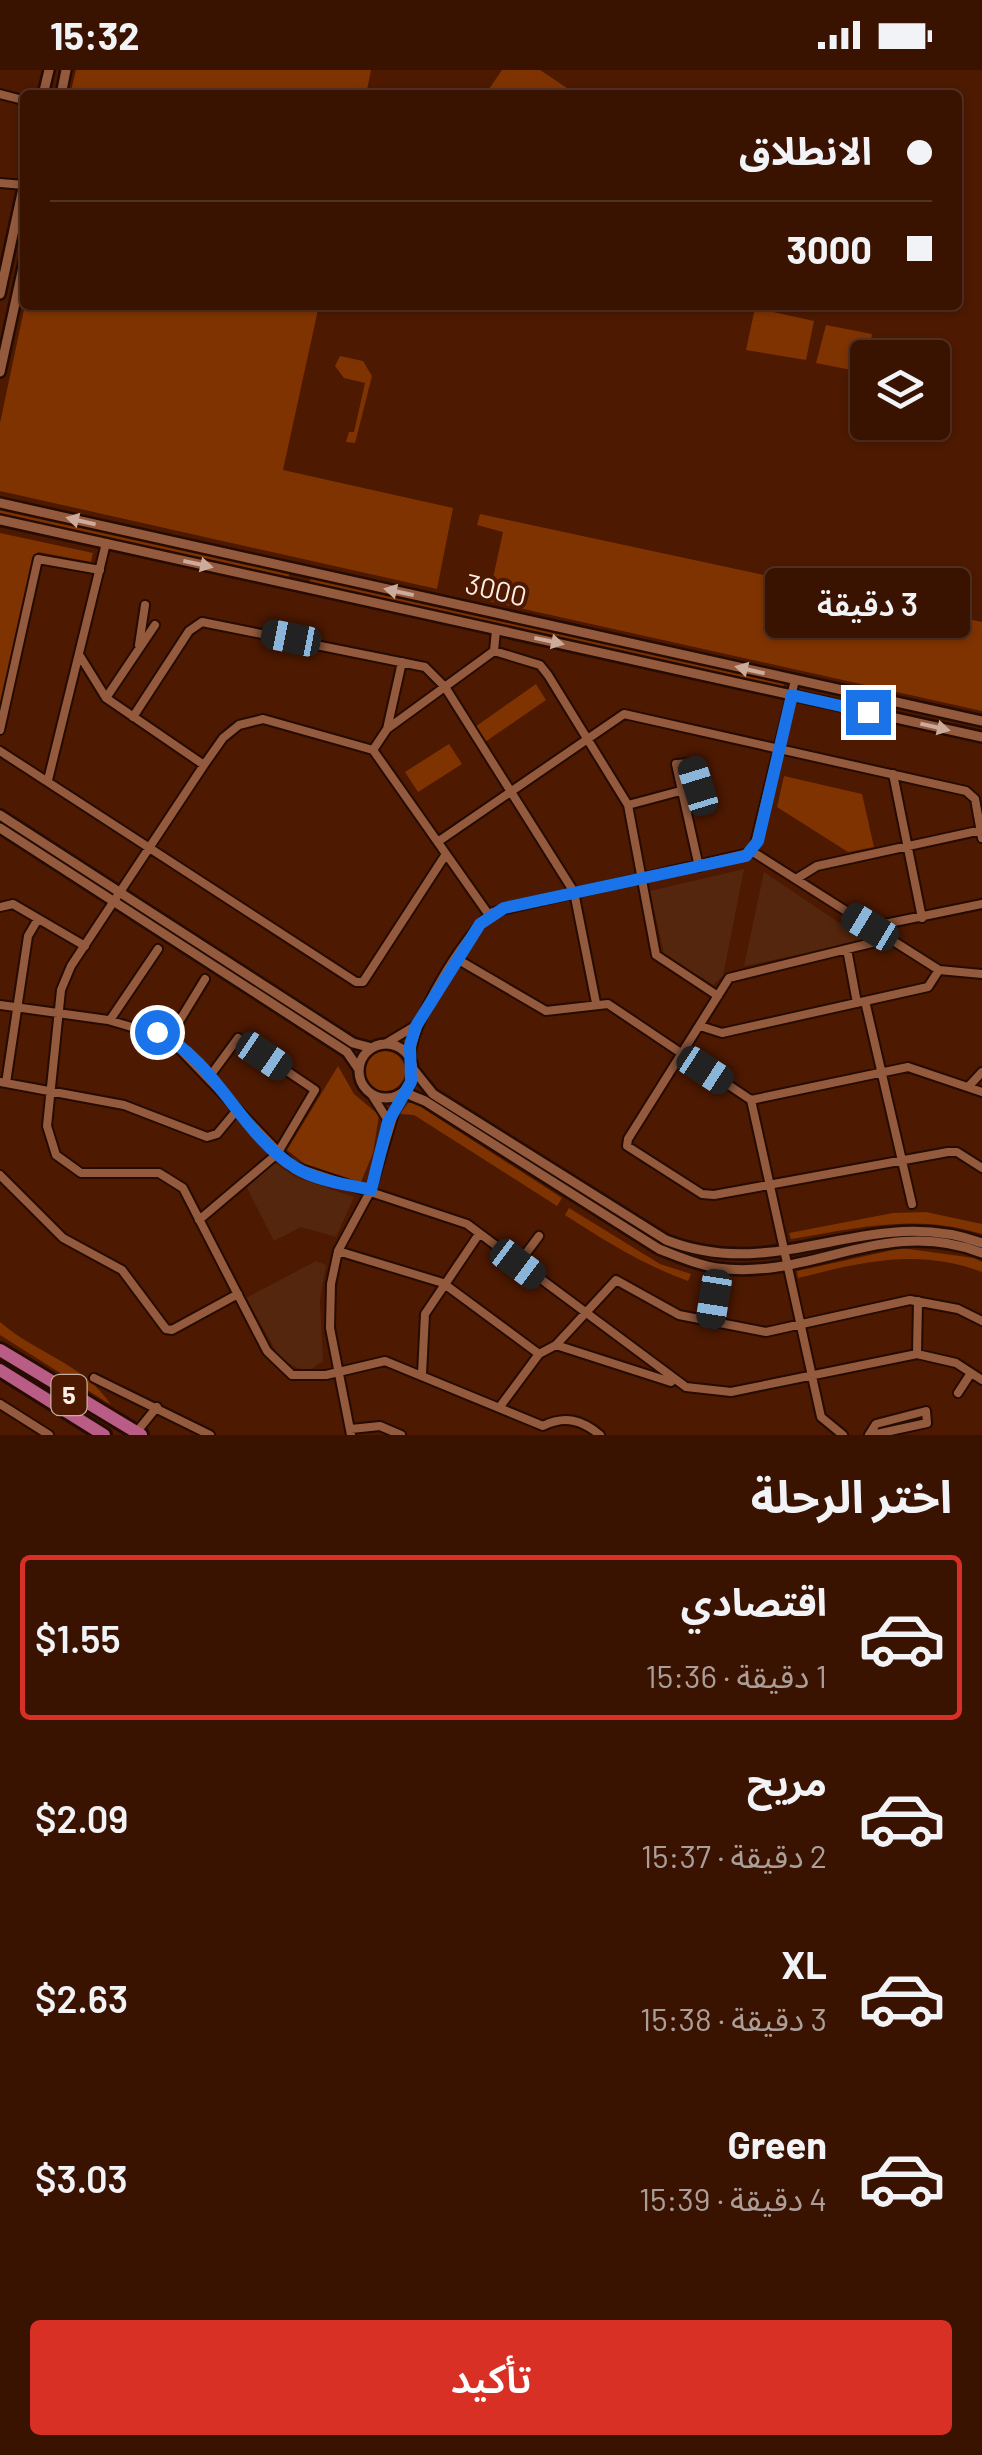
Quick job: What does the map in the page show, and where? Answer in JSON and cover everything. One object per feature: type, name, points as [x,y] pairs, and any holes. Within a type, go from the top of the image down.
[{"type":"highway","name":"5","points":[[0,1350],[140,1432]]},
{"type":"highway","name":"5","points":[[0,1370],[104,1435]]},
{"type":"street","points":[[0,294],[20,201]]},
{"type":"street","points":[[0,372],[20,281]]},
{"type":"street","name":"3000","points":[[0,503],[982,721]]},
{"type":"street","name":"3000","points":[[0,520],[982,738]]},
{"type":"street","points":[[48,780],[106,543]]},
{"type":"street","points":[[0,730],[38,559],[100,570]]},
{"type":"street","points":[[296,585],[299,570]]},
{"type":"street","points":[[138,650],[145,605]]},
{"type":"street","points":[[133,716],[189,631],[202,622],[424,667],[444,687],[574,892],[596,1003]]},
{"type":"street","points":[[106,698],[155,624]]},
{"type":"street","points":[[372,750],[387,729],[494,651],[496,630]]},
{"type":"street","points":[[494,651],[540,665],[628,805],[656,955],[718,996]]},
{"type":"street","points":[[80,656],[106,698],[204,765]]},
{"type":"street","points":[[387,729],[402,662]]},
{"type":"street","points":[[753,852],[795,680]]},
{"type":"street","points":[[439,841],[624,714],[966,790],[973,795],[981,833],[816,866],[796,879]]},
{"type":"street","points":[[489,915],[372,750],[263,720],[238,725],[223,738],[148,847],[66,978],[58,1011],[50,1141],[67,1166],[96,1176],[158,1172],[183,1188],[267,1352],[280,1366],[307,1376],[337,1374],[385,1360],[545,1431],[564,1418],[600,1435]]},
{"type":"street","points":[[0,751],[363,982],[446,854]]},
{"type":"street","points":[[893,774],[922,918]]},
{"type":"street","points":[[628,805],[680,790],[699,867]]},
{"type":"street","points":[[0,815],[347,1052],[358,1068],[361,1084],[388,1122]]},
{"type":"street","points":[[0,828],[353,1043],[372,1048],[416,1026]]},
{"type":"street","points":[[402,1435],[380,1426],[351,1432],[330,1328],[338,1252],[371,1190],[388,1122],[412,1065],[416,1026],[489,915],[753,852],[939,970],[982,974]]},
{"type":"street","points":[[0,907],[14,904],[85,946]]},
{"type":"street","points":[[870,927],[982,904]]},
{"type":"street","points":[[38,919],[28,936],[3,1082],[139,1110],[208,1136],[217,1134],[237,1110]]},
{"type":"street","points":[[888,939],[728,978],[627,1146],[702,1194],[772,1187],[957,1152],[982,1168]]},
{"type":"street","points":[[847,949],[883,1073],[912,1204]]},
{"type":"street","points":[[110,1020],[158,950]]},
{"type":"street","points":[[458,958],[546,1011],[608,1004],[751,1100],[821,1416],[843,1435]]},
{"type":"street","points":[[700,1026],[722,1033],[928,987],[939,970]]},
{"type":"street","points":[[169,1038],[205,979]]},
{"type":"street","points":[[0,1005],[110,1020],[169,1038],[210,1076],[278,1154],[310,1176],[371,1190],[444,1214],[478,1234],[686,1387]]},
{"type":"street","points":[[199,1220],[278,1154],[315,1090],[238,1038],[210,1076]]},
{"type":"street","points":[[385,1044],[400,1048],[432,1094],[611,1212],[658,1249],[718,1268],[896,1239],[946,1242],[982,1253]]},
{"type":"street","points":[[358,1068],[372,1048]]},
{"type":"street","points":[[751,1100],[908,1067],[970,1084],[982,1092]]},
{"type":"street","points":[[970,1084],[982,1072]]},
{"type":"street","points":[[372,1095],[386,1098],[402,1093],[424,1101],[611,1212],[666,1240],[707,1254],[787,1258],[896,1230],[947,1233],[982,1243]]},
{"type":"street","points":[[0,1175],[63,1238],[122,1270],[166,1329],[172,1330],[238,1294]]},
{"type":"street","points":[[422,1374],[425,1314],[478,1234]]},
{"type":"street","points":[[518,1264],[539,1236]]},
{"type":"street","points":[[338,1252],[444,1283],[539,1354]]},
{"type":"street","points":[[710,1323],[718,1268]]},
{"type":"street","points":[[499,1408],[539,1354],[556,1345],[616,1280],[679,1315],[766,1332],[918,1301],[958,1310],[982,1321]]},
{"type":"street","points":[[917,1354],[918,1301]]},
{"type":"street","points":[[556,1345],[686,1387],[732,1392],[917,1354],[932,1355],[982,1380]]},
{"type":"street","points":[[958,1393],[971,1373]]},
{"type":"street","points":[[94,1378],[210,1435]]},
{"type":"street","points":[[0,1404],[50,1435]]},
{"type":"street","points":[[140,1432],[157,1407]]},
{"type":"street","points":[[926,1411],[928,1423],[870,1435],[876,1424],[926,1411]]},
{"type":"street","points":[[823,1435],[832,1429]]},
{"type":"shaded area","points":[[76,70],[371,70],[367,90],[71,90]]},
{"type":"shaded area","points":[[502,70],[540,70],[567,88],[566,90],[488,90]]},
{"type":"shaded area","points":[[24,310],[318,310],[283,470],[453,508],[437,589],[0,491],[0,423]]},
{"type":"shaded area","points":[[755,310],[814,321],[806,360],[746,350]]},
{"type":"shaded area","points":[[826,325],[872,334],[871,340],[850,340],[850,370],[816,363]]},
{"type":"shaded area","points":[[340,356],[363,361],[372,376],[355,443],[346,442],[349,432],[354,432],[365,383],[344,378],[335,366]]},
{"type":"shaded area","points":[[0,509],[289,572],[289,577],[0,514]]},
{"type":"shaded area","points":[[480,514],[982,622],[982,711],[488,601],[503,532],[477,525]]},
{"type":"shaded area","points":[[0,533],[93,553],[91,562],[38,552],[0,717]]},
{"type":"shaded area","points":[[312,578],[784,683],[783,688],[309,582]]},
{"type":"shaded area","points":[[536,684],[546,700],[485,742],[475,727]]},
{"type":"shaded area","points":[[449,744],[462,764],[418,792],[405,772]]},
{"type":"shaded area","points":[[784,776],[862,794],[874,847],[848,852],[777,807]]},
{"type":"shaded area","points":[[744,869],[723,976],[713,985],[664,954],[650,891]]},
{"type":"shaded area","points":[[764,872],[866,941],[744,966]]},
{"type":"shaded area","points":[[385,1051],[399,1057],[405,1071],[399,1085],[385,1091],[371,1085],[365,1071],[371,1057]]},
{"type":"shaded area","points":[[338,1066],[354,1094],[379,1115],[373,1153],[361,1182],[310,1168],[287,1150]]},
{"type":"shaded area","points":[[408,1103],[415,1103],[562,1198],[557,1206],[414,1115],[400,1114]]},
{"type":"shaded area","points":[[273,1162],[297,1178],[354,1197],[336,1237],[301,1227],[274,1241],[245,1184]]},
{"type":"shaded area","points":[[569,1208],[660,1264],[691,1274],[688,1281],[595,1234],[565,1215]]},
{"type":"shaded area","points":[[926,1212],[982,1224],[982,1234],[910,1223],[791,1239],[789,1233],[893,1213]]},
{"type":"shaded area","points":[[902,1248],[974,1258],[982,1262],[982,1272],[913,1259],[867,1263],[798,1278],[797,1271]]},
{"type":"shaded area","points":[[316,1261],[326,1265],[320,1300],[323,1361],[310,1370],[300,1369],[281,1360],[246,1298]]},
{"type":"shaded area","points":[[0,1322],[88,1379],[111,1405],[0,1335]]},
{"type":"route","points":[[157,1032],[187,1052],[271,1149],[292,1166],[310,1176],[371,1190],[388,1122],[400,1094],[411,1082],[412,1035],[484,919],[504,908],[746,856],[758,841],[792,695],[868,712]]}]
